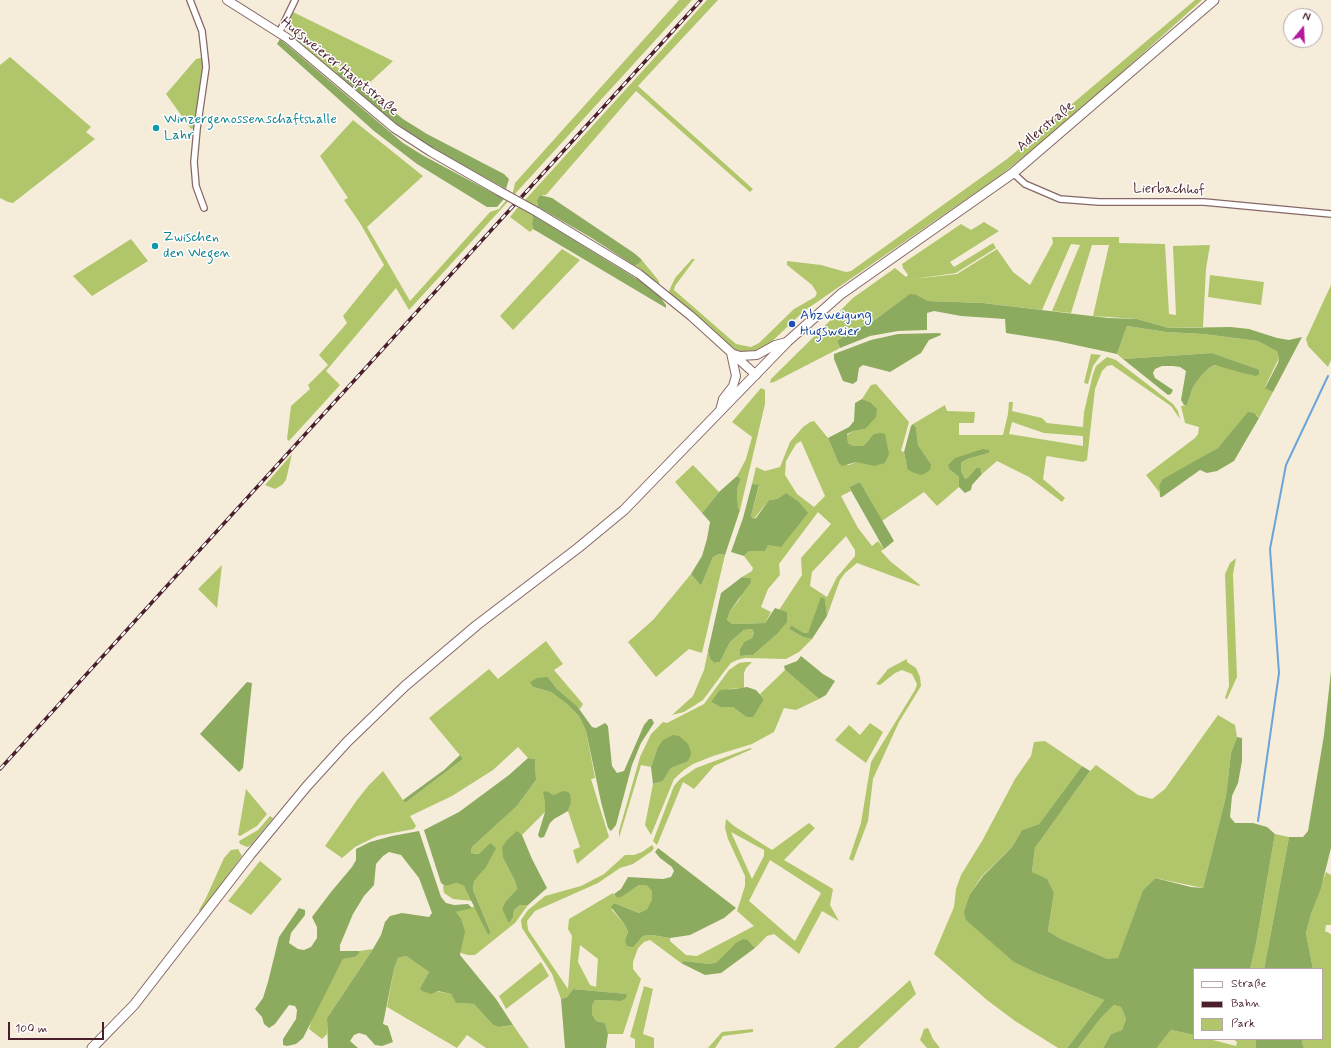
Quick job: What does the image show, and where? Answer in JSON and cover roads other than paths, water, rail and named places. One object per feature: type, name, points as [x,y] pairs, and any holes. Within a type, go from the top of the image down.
[{"type":"main road","name":"Adlerstraße","points":[[92,1048],[134,1005],[250,855],[307,786],[347,742],[405,686],[477,625],[578,548],[624,510],[787,342],[841,294],[1013,173],[1214,0]]},
{"type":"street","points":[[190,0],[202,31],[206,61],[194,162],[196,186],[204,208]]},
{"type":"street","name":"Hugsweierer Hauptstraße","points":[[227,0],[280,33],[394,128],[431,152],[537,212],[639,274],[691,316],[756,375]]},
{"type":"street","points":[[280,33],[295,0]]},
{"type":"street","name":"Lierbachhof","points":[[1013,173],[1025,184],[1051,197],[1065,200],[1210,203],[1331,214]]},
{"type":"street","points":[[730,352],[740,356],[750,357],[758,355],[775,345],[787,342]]},
{"type":"street","points":[[720,411],[724,399],[733,386],[736,376],[730,352]]},
{"type":"waterway","points":[[1258,821],[1279,673],[1270,549],[1286,465],[1328,376]]},
{"type":"railway","points":[[0,769],[701,0]]},
{"type":"place","name":"Winzergenossenschaftshalle Lahr","points":[[156,128]]},
{"type":"place","name":"Zwischen den Wegen","points":[[155,246]]},
{"type":"place","name":"Abzweigung Hugsweier","points":[[792,324]]}]
